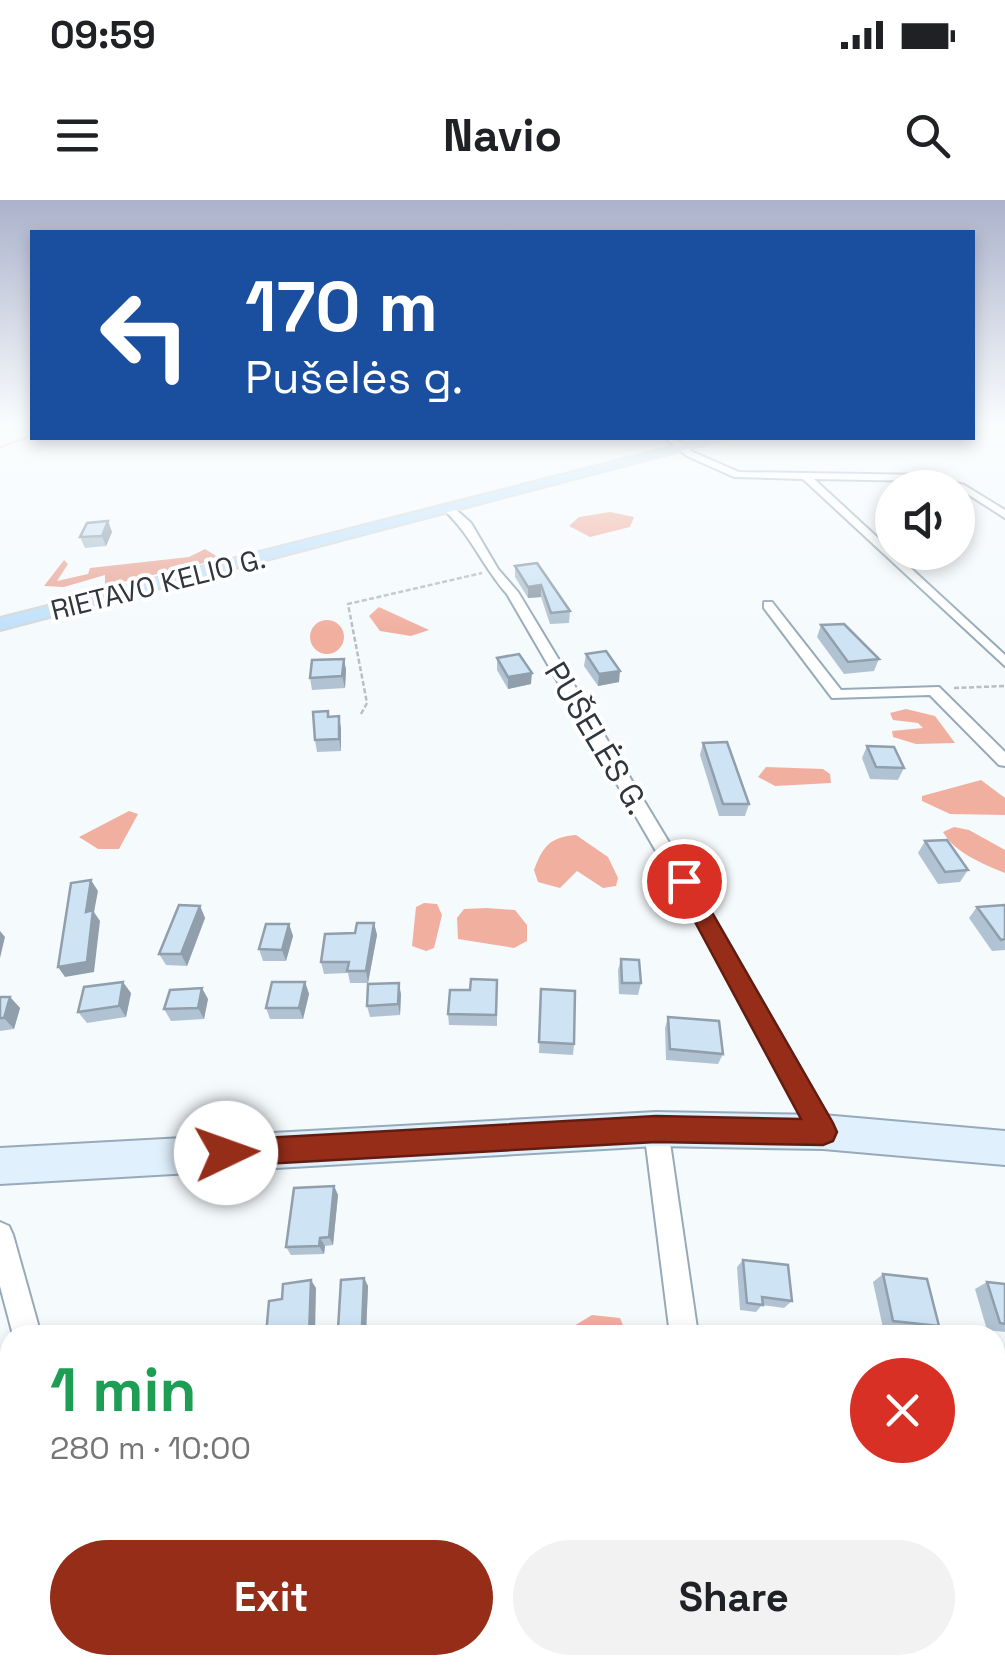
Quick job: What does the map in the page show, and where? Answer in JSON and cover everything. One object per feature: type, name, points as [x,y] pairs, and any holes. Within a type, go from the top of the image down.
[{"type":"main road","name":"RIETAVO KELIO G.","points":[[0,624],[498,495]]},
{"type":"main road","points":[[0,1166],[656,1129],[823,1132],[1005,1148]]},
{"type":"street","points":[[825,495],[1005,662]]},
{"type":"street","points":[[975,495],[1005,515]]},
{"type":"street","name":"PUŠELĖS G.","points":[[449,509],[468,525],[493,570],[512,592],[702,912],[823,1132]]},
{"type":"street","points":[[768,605],[837,695],[934,690],[1005,761]]},
{"type":"street","points":[[656,1129],[683,1325]]},
{"type":"street","points":[[0,1236],[24,1325]]},
{"type":"path","points":[[361,714],[367,703],[348,604],[493,570]]},
{"type":"path","points":[[934,690],[1005,686]]},
{"type":"shaded area","points":[[610,512],[634,517],[630,527],[590,537],[569,526],[579,517]]},
{"type":"shaded area","points":[[205,549],[221,559],[110,585],[105,584],[105,575],[64,587],[44,586],[64,560],[68,564],[57,581],[88,574],[90,568],[189,557]]},
{"type":"shaded area","points":[[379,607],[429,630],[411,636],[380,631],[369,616]]},
{"type":"shaded area","points":[[327,620],[339,625],[344,637],[339,649],[327,654],[315,649],[310,637],[315,625]]},
{"type":"shaded area","points":[[906,709],[935,716],[955,743],[916,744],[893,737],[892,731],[923,728],[918,723],[893,720],[890,713]]},
{"type":"shaded area","points":[[766,767],[823,769],[830,774],[831,783],[775,786],[758,777]]},
{"type":"shaded area","points":[[981,780],[1005,798],[1005,815],[950,814],[922,801],[922,796]]},
{"type":"shaded area","points":[[129,811],[138,814],[119,849],[98,849],[79,837]]},
{"type":"shaded area","points":[[954,827],[969,830],[1005,850],[1005,873],[955,846],[943,832]]},
{"type":"shaded area","points":[[576,835],[608,857],[618,878],[616,886],[603,888],[577,871],[560,888],[538,882],[534,870],[544,849],[560,838]]},
{"type":"shaded area","points":[[437,904],[442,915],[434,948],[426,951],[412,946],[416,907]]},
{"type":"shaded area","points":[[464,909],[515,910],[527,925],[527,941],[514,948],[458,939],[457,918]]},
{"type":"shaded area","points":[[592,1315],[620,1318],[623,1325],[576,1325]]},
{"type":"building","points":[[108,521],[102,536],[80,537],[87,523]]},
{"type":"building","points":[[537,563],[570,611],[551,613],[541,585],[528,587],[515,566]]},
{"type":"building","points":[[844,624],[879,659],[848,662],[821,625]]},
{"type":"building","points":[[606,651],[620,671],[599,674],[586,654]]},
{"type":"building","points":[[519,654],[532,673],[508,677],[497,658]]},
{"type":"building","points":[[344,659],[342,676],[310,678],[312,660]]},
{"type":"building","points":[[328,711],[328,717],[339,716],[339,739],[315,740],[313,712]]},
{"type":"building","points":[[727,742],[749,804],[723,804],[703,743]]},
{"type":"building","points":[[867,746],[894,747],[904,768],[876,767]]},
{"type":"building","points":[[947,840],[968,870],[945,872],[925,841]]},
{"type":"building","points":[[91,880],[86,912],[93,910],[87,962],[58,967],[71,883]]},
{"type":"building","points":[[179,905],[200,906],[181,954],[159,954]]},
{"type":"building","points":[[1005,905],[1005,939],[1001,940],[977,907]]},
{"type":"building","points":[[357,923],[374,923],[366,971],[347,971],[349,962],[321,962],[325,934],[355,933]]},
{"type":"building","points":[[266,924],[289,924],[282,950],[259,949]]},
{"type":"building","points":[[621,959],[639,960],[641,983],[622,983]]},
{"type":"building","points":[[471,979],[497,980],[496,1015],[448,1014],[450,990],[470,990]]},
{"type":"building","points":[[123,982],[119,1006],[78,1012],[84,987]]},
{"type":"building","points":[[272,982],[305,982],[299,1008],[266,1008]]},
{"type":"building","points":[[399,983],[398,1004],[367,1006],[368,984]]},
{"type":"building","points":[[202,988],[198,1008],[164,1009],[170,990]]},
{"type":"building","points":[[541,989],[575,991],[574,1044],[539,1042]]},
{"type":"building","points":[[0,997],[10,997],[4,1018],[0,1018]]},
{"type":"building","points":[[668,1017],[719,1021],[723,1054],[670,1049]]},
{"type":"building","points":[[334,1186],[329,1237],[320,1238],[319,1246],[286,1247],[294,1188]]},
{"type":"building","points":[[743,1260],[788,1265],[792,1301],[762,1297],[763,1305],[747,1303]]},
{"type":"building","points":[[883,1274],[927,1279],[939,1325],[893,1321]]},
{"type":"building","points":[[364,1278],[362,1325],[338,1325],[341,1280]]},
{"type":"building","points":[[311,1280],[309,1325],[267,1325],[269,1301],[282,1299],[283,1284]]},
{"type":"building","points":[[987,1282],[1005,1284],[1005,1324],[1000,1323]]},
{"type":"route","points":[[226,1153],[656,1129],[823,1132],[684,881]]}]
